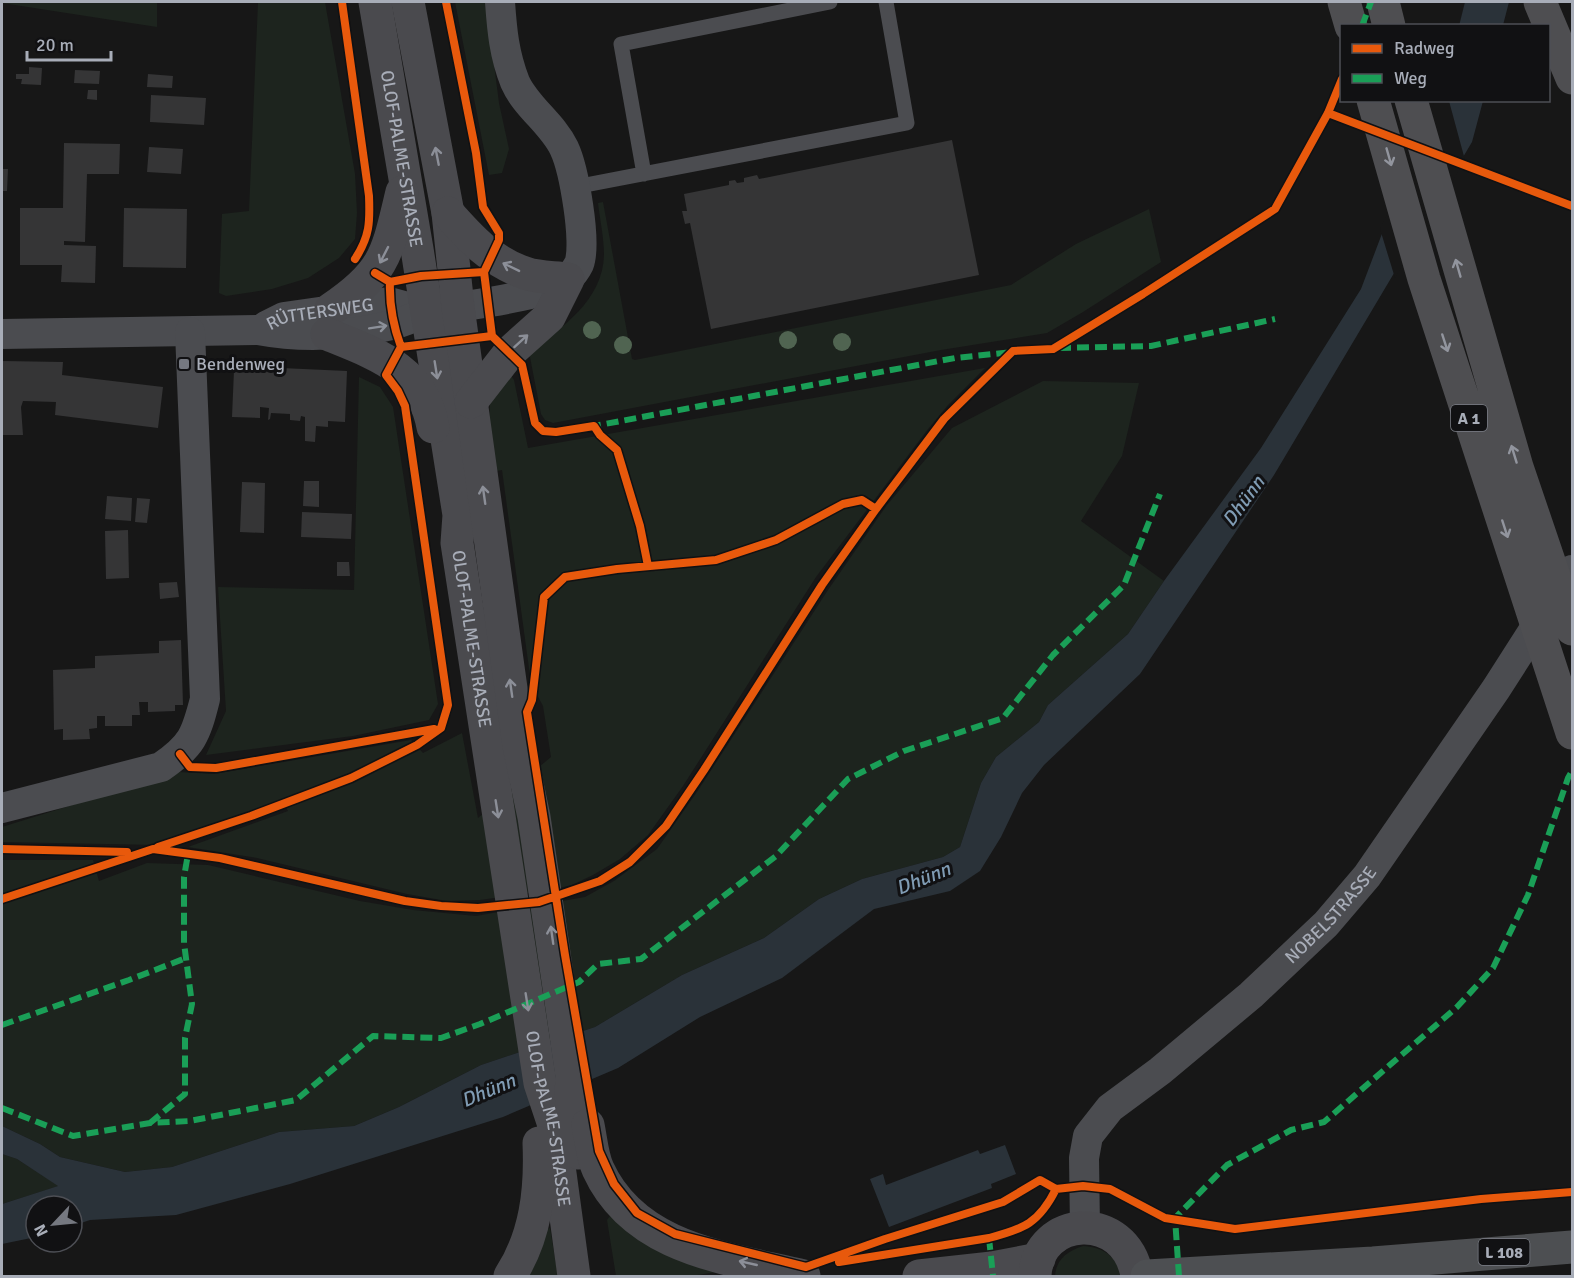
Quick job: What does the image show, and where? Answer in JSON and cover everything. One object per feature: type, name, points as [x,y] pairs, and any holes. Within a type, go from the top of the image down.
[{"type":"highway","points":[[1344,2],[1350,24]]},
{"type":"highway","points":[[1383,2],[1388,24]]},
{"type":"highway","points":[[1540,2],[1549,24]]},
{"type":"highway","points":[[1550,26],[1572,78]]},
{"type":"highway","name":"A 1","points":[[1373,102],[1424,279],[1572,733]]},
{"type":"highway","name":"A 1","points":[[1412,102],[1517,466],[1572,629]]},
{"type":"main road","name":"OLOF-PALME-STRASSE","points":[[375,2],[405,179],[471,402],[504,749],[540,1083],[553,1122],[562,1217],[574,1276]]},
{"type":"main road","name":"OLOF-PALME-STRASSE","points":[[408,2],[448,213],[442,310],[459,515],[458,543],[504,749],[534,817],[572,1076],[562,1217],[596,1276]]},
{"type":"main road","points":[[405,179],[388,249],[375,273],[329,322],[393,363],[408,376],[419,392],[432,423],[446,515],[458,543]]},
{"type":"main road","points":[[448,213],[470,239],[491,257],[526,274],[568,279],[549,317],[510,352],[471,402]]},
{"type":"main road","points":[[572,1076],[581,1092],[597,1167],[608,1189],[622,1208],[655,1233],[683,1246],[804,1276]]},
{"type":"main road","points":[[510,1276],[522,1259],[562,1217]]},
{"type":"main road","points":[[919,1276],[992,1268],[1037,1268],[1052,1240],[1068,1232],[1085,1228],[1098,1229],[1121,1242],[1130,1252],[1137,1276]]},
{"type":"main road","name":"L 108","points":[[1147,1276],[1572,1247]]},
{"type":"street","points":[[442,310],[540,291],[568,279],[578,265],[582,247],[575,187],[564,148],[516,84],[505,53],[500,2]]},
{"type":"street","name":"RÜTTERSWEG","points":[[2,334],[258,330],[284,317],[393,325],[442,310]]},
{"type":"street","points":[[2,808],[161,767],[180,754],[198,730],[205,699],[190,332]]},
{"type":"street","name":"NOBELSTRASSE","points":[[1085,1228],[1083,1176],[1088,1136],[1110,1108],[1160,1071],[1251,995],[1326,924],[1374,866],[1496,689],[1572,570]]},
{"type":"lane","points":[[644,174],[621,44],[830,2]]},
{"type":"lane","points":[[575,187],[907,123],[886,2]]},
{"type":"lane","points":[[1394,1276],[1435,1257]]},
{"type":"shaded area","points":[[157,2],[157,27],[2,3]]},
{"type":"shaded area","points":[[258,2],[325,2],[355,174],[357,213],[355,239],[339,258],[308,278],[272,289],[226,296],[219,293],[222,214],[249,211]]},
{"type":"shaded area","points":[[455,2],[486,2],[499,103],[509,149],[502,173],[489,175]]},
{"type":"shaded area","points":[[603,202],[632,359],[635,360],[1011,285],[1076,244],[1149,209],[1161,262],[1047,333],[941,350],[553,423],[545,420],[541,414],[529,352],[567,323],[589,299],[596,286],[602,271],[604,255],[598,203]]},
{"type":"shaded area","points":[[985,368],[928,429],[816,577],[683,786],[648,835],[620,859],[593,875],[572,885],[551,890],[480,900],[447,901],[407,894],[257,858],[188,847],[288,811],[282,800],[158,845],[2,842],[2,827],[178,772],[214,774],[411,740],[423,753],[462,733],[478,818],[551,757],[543,706],[531,683],[502,470],[496,471],[489,425],[490,403],[508,371],[514,380],[528,448]]},
{"type":"shaded area","points":[[359,377],[380,387],[393,407],[438,704],[429,720],[353,736],[206,755],[226,711],[218,587],[354,590]]},
{"type":"shaded area","points":[[1043,381],[1139,383],[1122,456],[1081,521],[1164,581],[1128,634],[1048,705],[1039,722],[996,757],[981,783],[960,847],[943,857],[862,879],[819,899],[764,938],[682,975],[595,1027],[481,1065],[399,1107],[354,1126],[279,1132],[172,1167],[125,1172],[60,1157],[40,1144],[2,1126],[2,860],[93,860],[99,881],[147,863],[208,865],[360,901],[413,910],[476,916],[585,897],[614,881],[657,849],[697,792],[828,590],[887,505],[952,428]]},
{"type":"shaded area","points":[[2,1154],[17,1159],[59,1186],[34,1194],[24,1194],[24,1197],[2,1204]]},
{"type":"shaded area","points":[[610,1216],[717,1272],[691,1276],[616,1276],[607,1220]]},
{"type":"shaded area","points":[[550,1228],[558,1276],[529,1276],[539,1256],[546,1230]]},
{"type":"shaded area","points":[[1083,1246],[1097,1248],[1108,1254],[1116,1263],[1120,1276],[1055,1276],[1060,1260],[1072,1250]]},
{"type":"water","points":[[1465,2],[1509,2],[1503,24],[1460,24]]},
{"type":"water","name":"Dhünn","points":[[1438,102],[1483,102],[1472,142],[1274,475],[1140,674],[1044,765],[1022,793],[1001,837],[980,871],[950,891],[874,909],[782,978],[700,1017],[618,1068],[503,1117],[290,1184],[176,1215],[84,1222],[84,1194],[33,1194],[58,1186],[17,1159],[2,1154],[2,1126],[40,1144],[60,1157],[125,1172],[172,1167],[279,1132],[354,1126],[399,1107],[481,1065],[595,1027],[682,975],[764,938],[819,899],[862,879],[943,857],[960,847],[981,783],[996,757],[1039,722],[1048,705],[1128,634],[1261,448],[1361,289]]},
{"type":"water","points":[[1005,1145],[1016,1174],[991,1184],[992,1188],[889,1227],[870,1179],[883,1174],[886,1185],[978,1150],[980,1154]]},
{"type":"water","points":[[24,1197],[24,1239],[2,1244],[2,1204]]},
{"type":"pier","points":[[1434,102],[1449,102],[1465,160],[1395,278],[1380,229],[1413,159]]},
{"type":"building","points":[[29,67],[42,68],[41,85],[21,84],[22,79],[16,79],[16,74],[29,74]]},
{"type":"building","points":[[75,70],[100,71],[99,84],[74,83]]},
{"type":"building","points":[[148,74],[173,76],[172,88],[147,87]]},
{"type":"building","points":[[88,90],[97,90],[97,100],[87,99]]},
{"type":"building","points":[[151,95],[206,98],[204,125],[150,122]]},
{"type":"building","points":[[952,140],[979,275],[711,329],[690,223],[685,224],[682,211],[687,211],[684,194],[729,185],[729,181],[744,182],[744,178],[757,175],[759,179]]},
{"type":"building","points":[[64,143],[120,144],[119,174],[87,174],[85,242],[64,241],[64,245],[96,246],[95,283],[61,282],[62,265],[20,265],[20,208],[63,208]]},
{"type":"building","points":[[149,147],[183,149],[181,174],[147,172]]},
{"type":"building","points":[[2,169],[8,169],[7,191],[2,191]]},
{"type":"building","points":[[124,208],[187,209],[186,268],[123,267]]},
{"type":"building","points":[[2,361],[63,362],[62,375],[163,387],[158,428],[55,415],[56,402],[23,401],[21,407],[23,435],[2,435]]},
{"type":"building","points":[[238,366],[347,371],[345,422],[328,421],[328,427],[316,426],[315,442],[305,441],[305,417],[301,416],[300,421],[290,420],[290,414],[271,413],[268,420],[269,408],[260,407],[260,418],[232,417],[234,370]]},
{"type":"building","points":[[304,481],[319,481],[319,507],[303,506]]},
{"type":"building","points":[[242,482],[265,483],[264,533],[240,532]]},
{"type":"building","points":[[107,496],[132,498],[131,521],[105,519]]},
{"type":"building","points":[[137,498],[150,499],[147,523],[135,522]]},
{"type":"building","points":[[302,512],[352,514],[351,539],[301,537]]},
{"type":"building","points":[[128,530],[129,578],[106,579],[105,531]]},
{"type":"building","points":[[337,562],[349,562],[350,576],[337,576]]},
{"type":"building","points":[[177,582],[179,597],[160,599],[159,583]]},
{"type":"building","points":[[181,640],[183,705],[175,705],[175,711],[148,712],[148,702],[139,702],[140,715],[132,715],[132,726],[105,726],[105,716],[97,716],[97,728],[89,729],[90,739],[63,740],[63,729],[54,730],[53,670],[95,668],[95,656],[159,653],[159,641]]},
{"type":"marked path","points":[[1363,24],[1371,2]]},
{"type":"marked path","points":[[1059,348],[1151,346],[1275,319]]},
{"type":"marked path","points":[[589,427],[955,358],[1012,352]]},
{"type":"marked path","points":[[2,1108],[73,1136],[150,1123],[190,1121],[296,1100],[373,1036],[441,1038],[579,982],[598,964],[641,959],[776,856],[848,779],[904,751],[1003,718],[1053,655],[1124,585],[1160,494]]},
{"type":"marked path","points":[[1179,1276],[1175,1218],[1227,1165],[1291,1130],[1324,1122],[1457,1007],[1493,968],[1528,895],[1572,771]]},
{"type":"marked path","points":[[150,1123],[185,1094],[185,1038],[192,1004],[184,943],[184,877],[188,854]]},
{"type":"marked path","points":[[2,1025],[186,958]]},
{"type":"marked path","points":[[989,1238],[993,1276]]},
{"type":"cycle path","points":[[342,2],[369,196],[368,229],[364,243],[355,259]]},
{"type":"cycle path","points":[[446,2],[476,153],[483,207],[499,233],[499,240],[484,272],[492,336],[522,365],[535,423],[543,431],[556,432],[594,426],[600,435],[617,450],[640,526],[648,566]]},
{"type":"cycle path","points":[[2,899],[153,849],[220,858],[405,901],[441,906],[478,908],[539,902],[600,881],[630,862],[666,826],[822,585],[944,419],[1013,351],[1053,349],[1275,209],[1328,113],[1340,84]]},
{"type":"cycle path","points":[[1328,113],[1572,206]]},
{"type":"cycle path","points":[[390,282],[421,276],[484,272]]},
{"type":"cycle path","points":[[158,847],[251,816],[351,778],[417,745],[441,728],[448,705],[405,406],[398,391],[386,375],[401,347],[392,315],[390,282],[375,273]]},
{"type":"cycle path","points":[[401,347],[492,336]]},
{"type":"cycle path","points":[[876,509],[862,500],[843,504],[776,540],[716,560],[617,569],[565,577],[544,597],[532,700],[527,712],[565,955],[599,1151],[614,1184],[637,1213],[675,1234],[806,1267],[885,1239],[1003,1202],[1040,1180],[1056,1189]]},
{"type":"cycle path","points":[[180,754],[190,767],[216,768],[434,729]]},
{"type":"cycle path","points":[[2,849],[127,852]]},
{"type":"cycle path","points":[[839,1262],[1001,1235],[1021,1228],[1037,1217],[1056,1189],[1083,1186],[1110,1189],[1165,1218],[1235,1229],[1481,1199],[1572,1192]]},
{"type":"place","name":"Bendenweg","points":[[184,364]]}]
